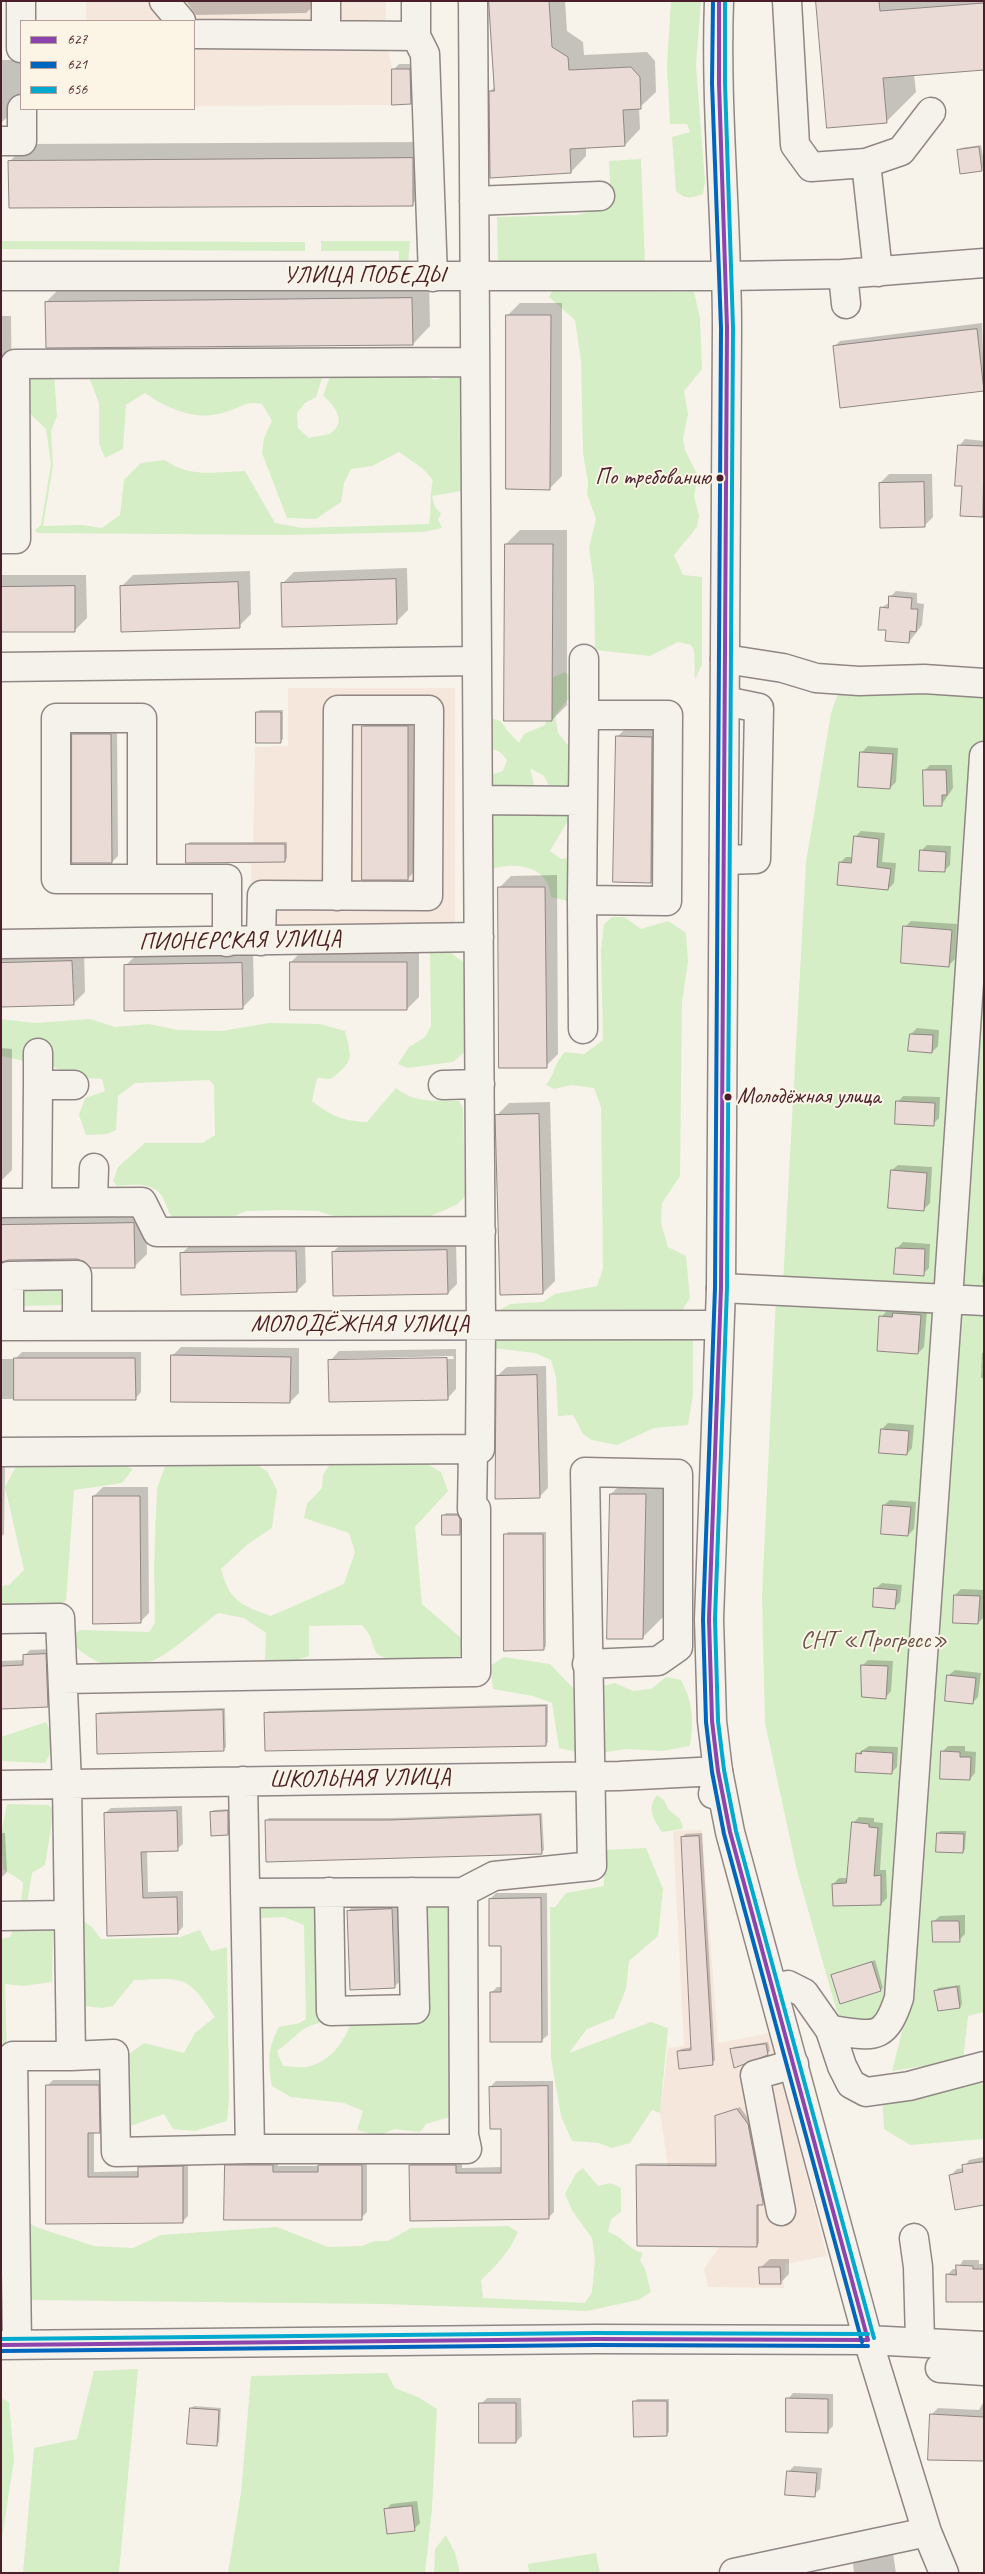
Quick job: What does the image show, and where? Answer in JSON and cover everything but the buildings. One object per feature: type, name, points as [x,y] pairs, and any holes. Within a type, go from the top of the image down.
[{"type":"street","points":[[21,1],[21,20]]},
{"type":"street","points":[[164,1],[180,20]]},
{"type":"street","points":[[326,1],[326,35]]},
{"type":"street","points":[[416,1],[416,36],[425,54],[433,277]]},
{"type":"street","points":[[1,1452],[480,1449],[481,1231],[473,1]]},
{"type":"street","points":[[719,1],[716,65],[727,276],[724,860],[721,1288],[708,1619],[712,1721],[718,1771],[730,1832],[774,1987],[784,2067]]},
{"type":"street","points":[[787,1],[795,145],[811,166],[866,163],[901,151],[931,112]]},
{"type":"street","points":[[195,34],[416,36]]},
{"type":"street","points":[[1,141],[22,141],[22,110]]},
{"type":"street","points":[[866,163],[878,272]]},
{"type":"street","points":[[474,201],[600,196]]},
{"type":"street","name":"УЛИЦА ПОБЕДЫ","points":[[1,276],[727,276],[843,274],[984,263]]},
{"type":"street","points":[[843,274],[846,304]]},
{"type":"street","points":[[1,540],[16,539],[14,364],[475,362]]},
{"type":"street","points":[[725,659],[783,668],[816,678],[859,682],[924,679],[984,683]]},
{"type":"street","points":[[583,1029],[584,660]]},
{"type":"street","points":[[1,666],[477,661]]},
{"type":"street","points":[[261,942],[262,895],[337,896],[428,896],[429,710],[338,710],[337,896]]},
{"type":"street","points":[[582,900],[667,901],[668,715],[584,715]]},
{"type":"street","points":[[149,879],[140,879],[56,879],[56,718],[142,718],[142,728],[142,737],[142,746],[142,756],[142,765],[142,775],[142,784],[142,794],[142,803],[142,813],[142,822],[142,832],[142,841],[142,850],[142,860],[142,869],[142,879],[149,879],[227,879],[227,942]]},
{"type":"street","points":[[830,2030],[865,2035],[884,2030],[892,2019],[899,1998],[984,756]]},
{"type":"street","points":[[478,800],[583,801]]},
{"type":"street","name":"ПИОНЕРСКАЯ УЛИЦА","points":[[1,944],[479,938]]},
{"type":"street","points":[[38,1053],[38,1202]]},
{"type":"street","points":[[443,1085],[480,1084]]},
{"type":"street","points":[[38,1085],[74,1085]]},
{"type":"street","points":[[93,1202],[94,1168]]},
{"type":"street","points":[[1,1203],[142,1202],[157,1232],[481,1231]]},
{"type":"street","points":[[5,1326],[9,1276],[77,1275],[77,1326]]},
{"type":"street","points":[[721,1288],[984,1301]]},
{"type":"street","name":"МОЛОДЁЖНАЯ УЛИЦА","points":[[5,1326],[719,1324]]},
{"type":"street","points":[[63,1679],[476,1672],[476,1509],[472,1509],[472,1449]]},
{"type":"street","points":[[245,1893],[462,1892],[494,1876],[592,1866],[587,1664],[585,1472],[678,1474],[678,1647],[658,1661],[587,1664]]},
{"type":"street","points":[[1,1620],[60,1618],[67,1784],[71,2056]]},
{"type":"street","points":[[718,1771],[712,1798],[718,1833]]},
{"type":"street","name":"ШКОЛЬНАЯ УЛИЦА","points":[[1,1785],[700,1774],[718,1771]]},
{"type":"street","points":[[243,1781],[250,2149]]},
{"type":"street","points":[[329,1892],[332,2010],[415,2009],[412,1892]]},
{"type":"street","points":[[462,1892],[464,2135],[467,2149],[250,2149],[116,2152],[114,2054],[14,2056],[8,2196],[9,2344],[596,2339],[868,2340],[920,2341],[984,2346]]},
{"type":"street","points":[[1,1916],[68,1915]]},
{"type":"street","points":[[774,1987],[788,1985],[804,1992],[830,2030],[842,2066],[852,2084],[866,2092],[909,2086],[984,2066]]},
{"type":"street","points":[[772,2027],[927,2532],[944,2573]]},
{"type":"street","points":[[781,2211],[755,2075],[784,2067]]},
{"type":"street","points":[[914,2238],[918,2267],[920,2341]]},
{"type":"street","points":[[940,2368],[984,2371]]},
{"type":"street","points":[[734,2573],[927,2532]]},
{"type":"shaded area","points":[[86,1],[386,1],[386,36],[392,69],[392,105],[195,106],[195,20],[86,20]]},
{"type":"shaded area","points":[[288,688],[455,688],[455,926],[251,927],[251,864],[247,864],[246,843],[253,843],[255,747],[288,746]]},
{"type":"shaded area","points":[[702,1830],[718,2043],[770,2033],[827,2256],[785,2264],[784,2288],[708,2287],[704,2269],[719,2247],[637,2246],[636,2165],[668,2165],[660,2113],[668,2048],[684,2046],[673,1831]]},
{"type":"green space","points":[[671,1],[701,1],[696,65],[705,182],[703,194],[692,197],[682,196],[676,191],[672,137],[690,132],[687,124],[670,124],[667,65]]},
{"type":"green space","points":[[641,159],[645,263],[498,263],[497,217],[577,215],[611,205],[609,161]]},
{"type":"green space","points":[[1,241],[305,242],[305,251],[1,249]]},
{"type":"green space","points":[[321,241],[410,241],[408,263],[399,265],[399,251],[321,251]]},
{"type":"green space","points":[[552,291],[694,292],[700,318],[702,369],[684,391],[688,414],[683,439],[685,450],[698,476],[694,496],[699,516],[697,527],[674,555],[683,575],[702,577],[702,664],[695,680],[694,650],[691,645],[678,642],[650,656],[595,650],[594,583],[589,548],[596,519],[587,494],[588,482],[583,453],[581,361],[575,320],[549,297]]},
{"type":"green space","points":[[467,368],[467,490],[432,496],[435,507],[441,514],[438,519],[442,528],[423,532],[284,535],[37,533],[35,530],[41,525],[51,464],[46,429],[23,407],[24,379],[30,372],[54,374],[57,416],[51,431],[53,466],[43,526],[83,525],[102,528],[120,515],[124,480],[141,463],[165,460],[174,466],[193,472],[245,471],[275,523],[302,528],[429,524],[433,480],[422,468],[399,452],[372,466],[351,469],[344,483],[341,502],[316,519],[287,518],[262,453],[264,438],[272,421],[262,404],[248,404],[218,414],[196,415],[175,410],[145,393],[126,405],[123,449],[105,458],[99,443],[99,403],[87,372],[325,369],[316,397],[305,403],[297,413],[298,428],[309,438],[329,434],[338,425],[339,420],[335,409],[323,396],[332,371],[415,369],[434,380],[460,373]]},
{"type":"green space","points":[[564,672],[579,680],[576,690],[555,715],[558,733],[571,749],[573,793],[551,789],[544,776],[530,768],[535,788],[491,795],[485,777],[503,771],[507,760],[500,752],[483,745],[484,716],[501,721],[519,743],[524,734],[545,725],[549,709],[550,679]]},
{"type":"green space","name":"СНТ «Прогресс»","points":[[840,688],[984,691],[984,2012],[968,2016],[963,2060],[892,2071],[910,2001],[881,2023],[839,2019],[797,1871],[765,1723],[762,1595],[776,1298],[783,1283],[806,862],[831,713]]},
{"type":"green space","points":[[481,807],[573,812],[550,851],[561,859],[579,856],[578,892],[568,901],[551,897],[548,885],[543,877],[526,867],[504,866],[483,872]]},
{"type":"green space","points":[[612,917],[624,917],[641,929],[668,921],[686,933],[688,962],[682,1002],[680,1176],[662,1203],[661,1223],[668,1247],[686,1256],[690,1298],[679,1316],[509,1317],[498,1311],[510,1304],[543,1302],[555,1294],[597,1286],[603,1269],[601,1107],[594,1088],[571,1085],[554,1089],[546,1085],[565,1052],[584,1054],[603,1040],[601,950],[604,924]]},
{"type":"green space","points":[[450,952],[463,962],[470,991],[467,1050],[453,1062],[407,1068],[398,1064],[409,1047],[425,1037],[431,1026],[430,953]]},
{"type":"green space","points":[[1,1019],[35,1023],[90,1019],[115,1027],[149,1024],[178,1030],[222,1031],[269,1023],[320,1024],[345,1031],[350,1054],[349,1059],[344,1068],[331,1079],[317,1078],[312,1101],[338,1117],[367,1122],[396,1088],[418,1099],[459,1101],[463,1108],[465,1196],[458,1204],[424,1219],[352,1222],[318,1211],[283,1210],[246,1211],[230,1218],[176,1221],[170,1214],[161,1194],[156,1190],[137,1185],[117,1186],[113,1181],[118,1167],[145,1143],[203,1143],[215,1135],[214,1085],[209,1080],[135,1083],[118,1096],[116,1130],[107,1134],[86,1135],[79,1115],[85,1098],[105,1091],[102,1079],[82,1078],[65,1073],[53,1066],[37,1050],[24,1061],[1,1056]]},
{"type":"green space","points":[[21,1288],[67,1288],[66,1305],[21,1306]]},
{"type":"green space","points":[[492,1335],[690,1335],[693,1340],[693,1395],[688,1425],[654,1428],[617,1445],[592,1440],[583,1434],[573,1415],[558,1416],[556,1377],[551,1360],[535,1353],[493,1348]]},
{"type":"green space","points":[[334,1458],[420,1460],[441,1472],[448,1491],[415,1527],[422,1604],[461,1638],[460,1656],[439,1665],[397,1665],[376,1653],[369,1634],[362,1625],[309,1626],[309,1656],[282,1665],[265,1662],[266,1633],[244,1618],[218,1613],[167,1653],[150,1662],[133,1667],[115,1667],[95,1660],[74,1646],[75,1634],[80,1630],[149,1632],[155,1623],[154,1566],[157,1489],[167,1460],[194,1459],[231,1465],[253,1463],[267,1471],[277,1490],[272,1528],[248,1544],[221,1569],[228,1589],[238,1601],[271,1616],[344,1584],[355,1552],[349,1533],[304,1518],[307,1504],[322,1488],[323,1475]]},
{"type":"green space","points":[[43,1461],[119,1464],[133,1469],[122,1483],[74,1490],[66,1601],[53,1607],[1,1613],[1,1586],[9,1585],[24,1570],[5,1487],[15,1468]]},
{"type":"green space","points":[[504,1657],[550,1664],[577,1692],[615,1683],[633,1691],[651,1689],[666,1677],[681,1680],[692,1712],[690,1746],[663,1751],[625,1749],[590,1755],[559,1748],[552,1703],[533,1696],[493,1689],[490,1666]]},
{"type":"green space","points":[[46,1722],[52,1743],[50,1754],[45,1763],[1,1761],[1,1737]]},
{"type":"green space","points":[[657,1795],[664,1800],[669,1810],[680,1819],[682,1829],[662,1832],[652,1814],[652,1805]]},
{"type":"green space","points":[[7,1804],[48,1805],[54,1809],[45,1865],[32,1873],[25,1916],[53,1927],[52,1982],[24,1986],[5,1984],[7,2057],[1,2057],[1,1939],[10,1937],[20,1916],[23,1882],[3,1869],[1,1834]]},
{"type":"green space","points":[[646,1848],[663,1889],[658,1936],[629,1961],[626,1989],[614,2018],[587,2029],[569,2053],[651,2022],[668,2028],[660,2113],[652,2110],[630,2143],[612,2148],[599,2143],[572,2141],[561,2116],[551,2058],[550,1907],[555,1907],[566,1893],[604,1886],[603,1850]]},
{"type":"green space","points":[[312,1898],[317,1911],[329,2021],[305,2028],[277,2051],[283,2066],[306,2067],[323,2060],[336,2049],[346,2035],[352,2018],[422,2018],[424,1906],[455,1901],[453,2116],[426,2124],[420,2132],[394,2129],[378,2136],[357,2130],[363,2111],[344,2103],[291,2097],[272,2086],[270,2049],[279,2027],[300,2023],[306,2019],[304,1925],[284,1917],[262,1918],[251,1908]]},
{"type":"green space","points":[[83,1921],[92,1927],[101,1939],[180,1937],[200,1930],[211,1951],[227,1947],[229,2099],[227,2121],[195,2131],[173,2129],[164,2114],[122,2129],[121,2060],[144,2043],[184,2053],[195,2033],[215,2017],[198,1993],[190,1986],[174,1979],[134,1980],[113,2006],[102,2008],[84,2006]]},
{"type":"green space","points":[[980,2079],[984,2088],[984,2139],[910,2145],[884,2129],[882,2094]]},
{"type":"green space","points":[[583,2168],[598,2186],[611,2183],[621,2188],[621,2212],[611,2219],[608,2232],[643,2253],[640,2260],[645,2269],[651,2292],[638,2300],[587,2311],[384,2304],[25,2300],[4,2326],[1,2326],[1,2200],[15,2215],[36,2227],[94,2246],[133,2248],[161,2235],[277,2227],[328,2247],[362,2246],[374,2241],[388,2241],[411,2228],[508,2226],[518,2232],[502,2258],[481,2280],[483,2298],[585,2303],[592,2292],[595,2260],[592,2238],[573,2212],[565,2194],[576,2173]]},
{"type":"green space","points":[[138,2369],[119,2573],[23,2573],[34,2448],[77,2439],[94,2371]]},
{"type":"green space","points":[[387,2373],[395,2388],[418,2397],[437,2409],[432,2509],[425,2573],[228,2573],[241,2493],[251,2376]]},
{"type":"green space","points":[[1,2398],[9,2402],[14,2460],[1,2545]]},
{"type":"green space","points":[[446,2535],[455,2553],[460,2573],[434,2573],[435,2549]]},
{"type":"green space","points":[[596,2553],[600,2573],[529,2573],[528,2564]]},
{"type":"transit line","name":"621","points":[[713,1],[712,83],[721,328],[715,1288],[703,1619],[706,1722],[712,1772],[724,1834],[862,2342]]},
{"type":"transit line","name":"627","points":[[719,1],[719,83],[727,328],[721,1288],[709,1619],[712,1721],[718,1771],[730,1832],[868,2340]]},
{"type":"transit line","name":"656","points":[[725,1],[725,83],[733,328],[727,1288],[715,1619],[718,1721],[724,1770],[736,1831],[874,2338]]},
{"type":"transit line","name":"656","points":[[1,2339],[596,2333],[868,2334]]},
{"type":"transit line","name":"627","points":[[1,2345],[596,2339],[868,2340]]},
{"type":"transit line","name":"621","points":[[1,2351],[596,2345],[868,2346]]},
{"type":"place","name":"По требованию","points":[[720,478]]},
{"type":"place","name":"Молодёжная улица","points":[[728,1097]]}]
